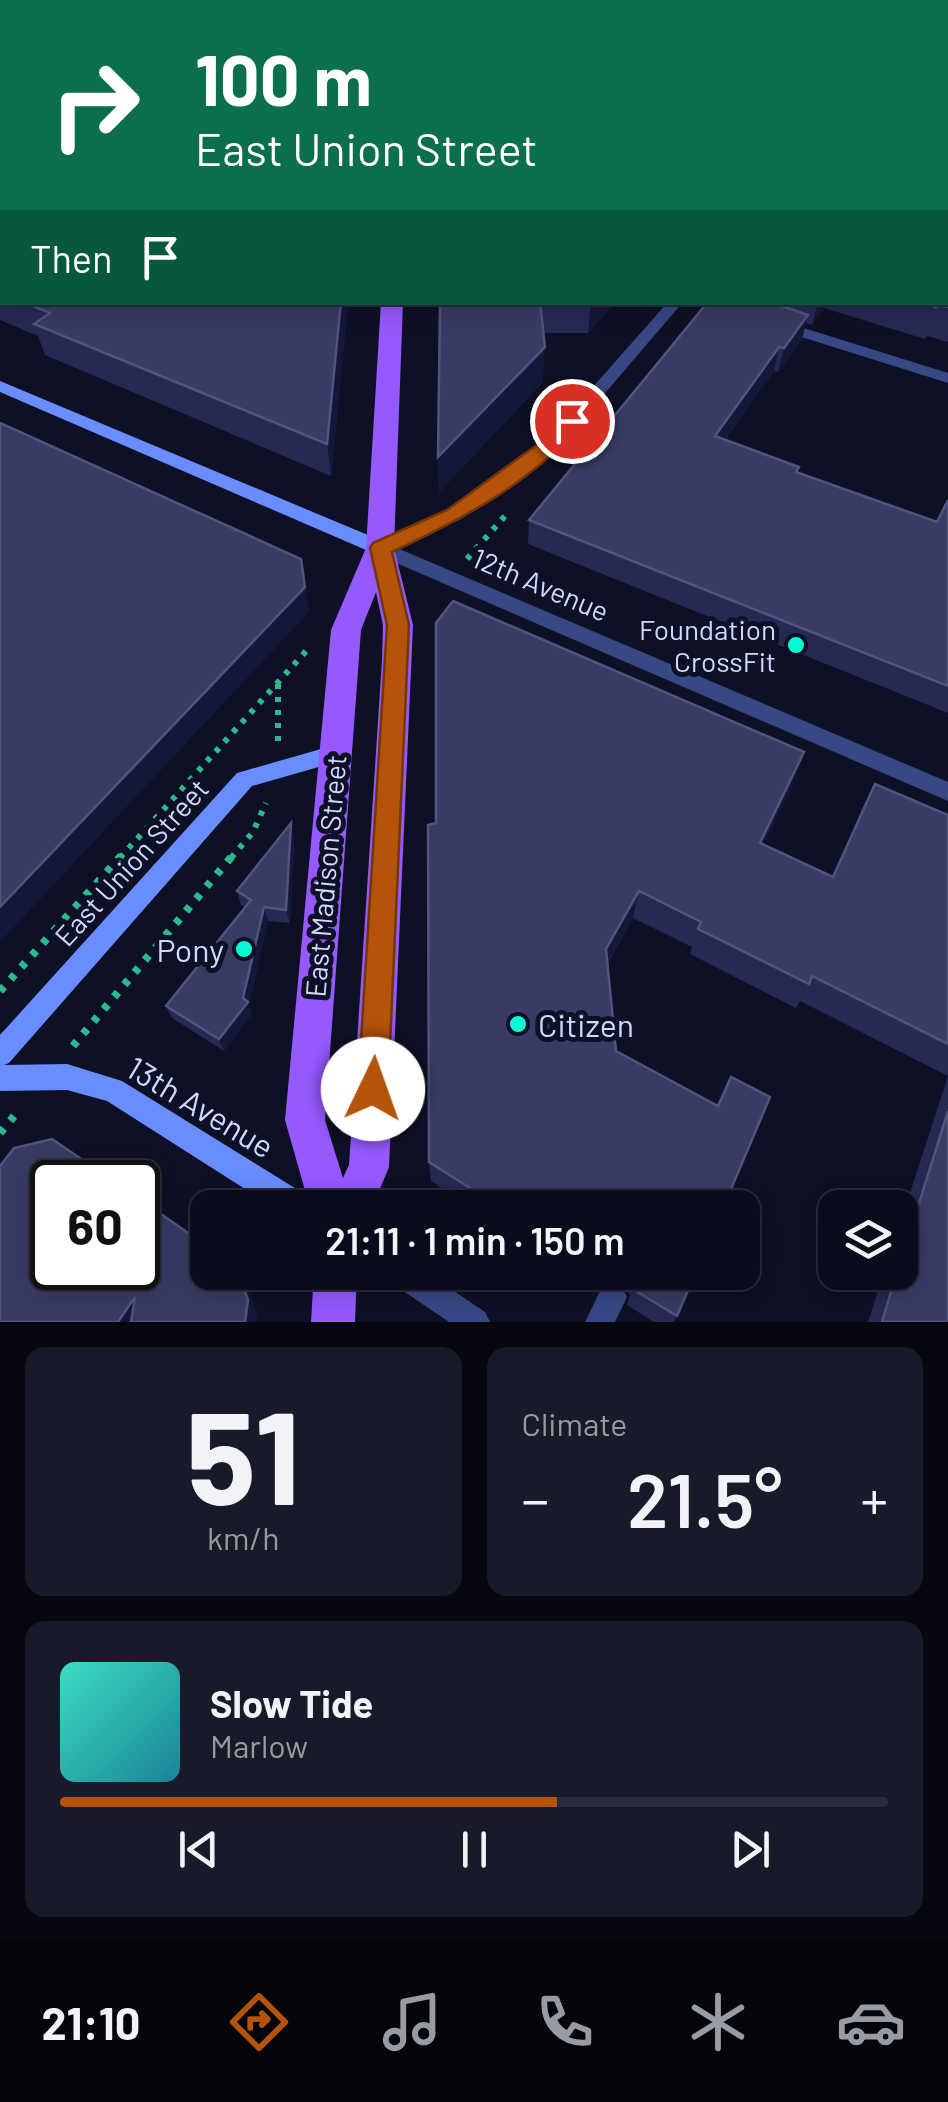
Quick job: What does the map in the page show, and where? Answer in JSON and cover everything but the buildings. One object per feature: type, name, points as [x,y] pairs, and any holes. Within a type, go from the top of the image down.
[{"type":"main road","name":"East Madison Street","points":[[359,1190],[369,1168],[397,660],[398,625],[380,548],[392,305]]},
{"type":"main road","name":"12th Avenue","points":[[0,386],[380,548]]},
{"type":"main road","name":"East Madison Street","points":[[326,1190],[305,1120],[335,754],[346,630],[380,548]]},
{"type":"main road","name":"East Union Street","points":[[0,1054],[245,779],[335,754]]},
{"type":"main road","name":"13th Avenue","points":[[0,1078],[67,1076],[113,1090],[272,1190]]},
{"type":"main road","points":[[334,1322],[335,1290]]},
{"type":"street","points":[[380,548],[454,515],[544,450],[673,305]]},
{"type":"street","points":[[763,320],[948,378]]},
{"type":"street","name":"12th Avenue","points":[[380,548],[948,792]]},
{"type":"street","points":[[427,1290],[475,1322]]},
{"type":"path","points":[[0,992],[315,641]]},
{"type":"path","points":[[278,682],[278,740]]},
{"type":"path","points":[[102,1013],[253,832],[269,794]]},
{"type":"place","name":"Foundation CrossFit","points":[[796,645]]},
{"type":"place","name":"Pony","points":[[244,949]]},
{"type":"place","name":"Citizen","points":[[518,1024]]},
{"type":"route","points":[[373,1089],[398,625],[380,548],[454,515],[552,444],[572,421]]}]
